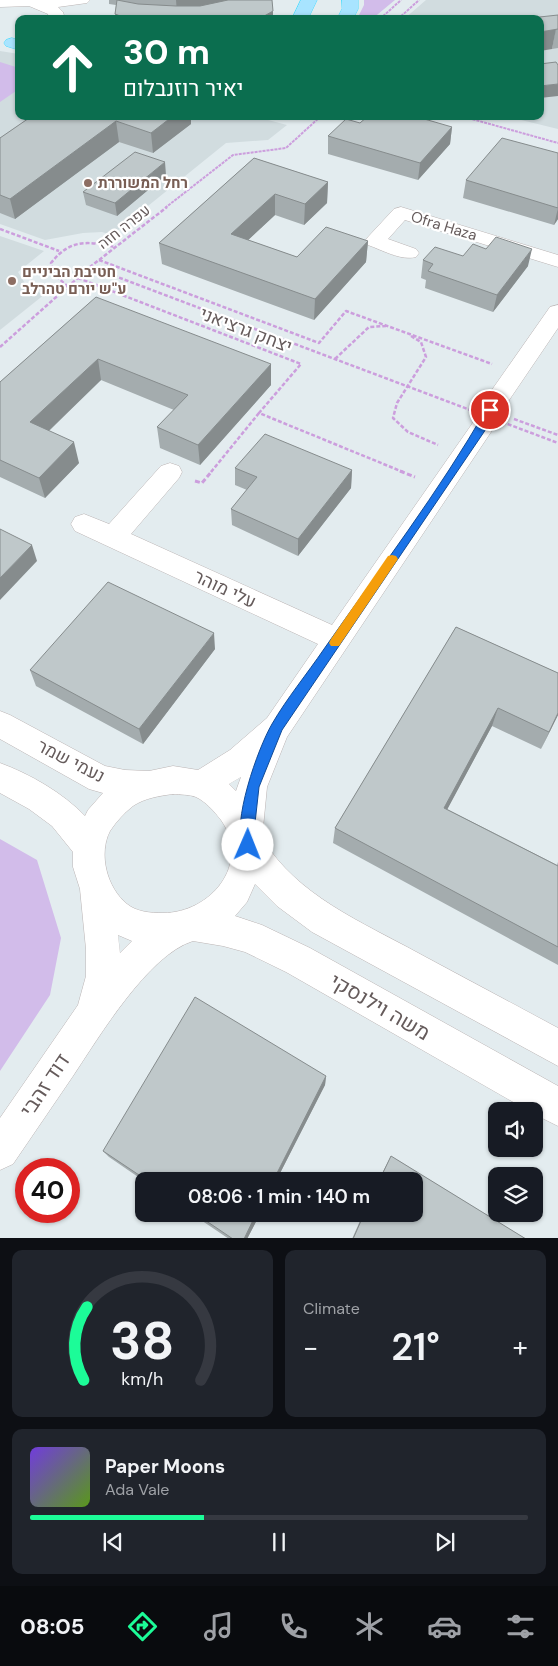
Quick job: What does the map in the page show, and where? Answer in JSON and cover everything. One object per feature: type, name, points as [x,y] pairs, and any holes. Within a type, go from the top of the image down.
[{"type":"main road","points":[[302,15],[309,0]]},
{"type":"main road","points":[[347,15],[350,9],[350,0]]},
{"type":"street","points":[[0,2],[82,0]]},
{"type":"street","points":[[64,15],[96,0]]},
{"type":"street","points":[[35,2],[48,7],[56,15]]},
{"type":"street","name":"Ofra Haza","points":[[409,253],[375,241],[401,213],[558,261]]},
{"type":"street","points":[[199,784],[232,768],[256,749],[277,727],[483,426],[490,410],[558,312]]},
{"type":"street","points":[[113,537],[170,472]]},
{"type":"street","name":"עלי מוהר","points":[[84,524],[337,640]]},
{"type":"street","name":"נעמי שמר","points":[[0,724],[100,779],[125,784],[146,784]]},
{"type":"street","points":[[277,727],[252,787],[247,840],[248,861],[240,887],[221,909],[186,927],[166,932],[137,928],[111,913],[95,892],[88,866],[91,840],[103,816],[122,797],[146,784],[173,780],[199,784],[219,794],[236,812],[247,840],[268,875],[289,895],[324,920],[558,1048]]},
{"type":"street","points":[[0,777],[45,802],[69,819],[83,836],[90,851]]},
{"type":"street","name":"דוד זהבי","points":[[90,1019],[104,976],[103,949],[95,892]]},
{"type":"street","name":"דוד זהבי","points":[[0,1151],[90,1019],[124,974],[140,956],[186,927]]},
{"type":"street","name":"משה וילנסקי","points":[[186,927],[222,929],[250,937],[298,960],[558,1107]]},
{"type":"path","points":[[384,15],[401,0]]},
{"type":"path","points":[[402,15],[419,0]]},
{"type":"path","name":"עפרה חזה","points":[[90,267],[233,155],[286,148],[317,120]]},
{"type":"path","points":[[475,120],[558,143]]},
{"type":"path","points":[[0,229],[59,251]]},
{"type":"path","points":[[68,287],[53,273],[51,263],[59,251],[76,244],[92,242],[115,248]]},
{"type":"path","name":"יצחק גרציאני","points":[[99,260],[319,343],[346,311],[516,372]]},
{"type":"path","points":[[0,347],[90,267]]},
{"type":"path","name":"יצחק גרציאני","points":[[90,267],[558,443]]},
{"type":"path","name":"יצחק גרציאני","points":[[78,278],[301,364],[259,414]]},
{"type":"path","points":[[335,359],[369,327],[388,326],[421,342],[426,356],[397,403],[393,418],[401,428],[411,435],[464,454]]},
{"type":"path","points":[[490,410],[558,436]]},
{"type":"path","points":[[170,472],[202,483],[259,414],[441,488]]},
{"type":"shaded area","points":[[364,0],[395,0],[377,15],[359,15],[364,5]]},
{"type":"shaded area","points":[[426,0],[558,0],[558,129],[521,120],[544,120],[544,15],[409,15]]},
{"type":"shaded area","name":"רחל המשוררת","points":[[0,51],[15,53],[15,120],[268,120],[287,125],[268,140],[226,143],[112,235],[102,232],[83,233],[45,240],[0,224]]},
{"type":"shaded area","points":[[0,62],[15,67],[15,92],[0,102]]},
{"type":"shaded area","name":"חטיבת הביניים ע\"ש יורם טהרלב","points":[[0,236],[44,251],[18,272],[29,290],[45,294],[0,330]]},
{"type":"shaded area","points":[[0,839],[37,860],[61,938],[50,995],[0,1071]]},
{"type":"building","points":[[117,0],[138,4],[200,6],[228,0],[272,0],[273,11],[266,15],[115,14]]},
{"type":"building","points":[[558,15],[558,29],[544,31],[544,17]]},
{"type":"building","points":[[556,62],[558,65],[558,84],[544,86],[544,64]]},
{"type":"building","points":[[26,120],[168,120],[151,133],[116,121],[10,199],[0,195],[0,138]]},
{"type":"building","points":[[345,120],[360,123],[363,120],[428,120],[452,127],[420,163],[328,136]]},
{"type":"building","points":[[502,138],[558,153],[558,208],[466,180]]},
{"type":"building","points":[[135,152],[165,162],[115,203],[83,192]]},
{"type":"building","points":[[254,158],[328,182],[305,204],[275,194],[231,234],[297,257],[326,227],[368,241],[315,299],[159,243]]},
{"type":"building","points":[[496,237],[532,249],[497,295],[428,271],[433,264],[423,260],[435,247],[463,256],[473,244],[486,249]]},
{"type":"building","points":[[96,297],[271,364],[198,445],[157,427],[188,395],[98,359],[30,422],[74,442],[39,478],[0,460],[0,382]]},
{"type":"building","points":[[265,434],[352,470],[298,539],[231,509],[257,477],[235,468]]},
{"type":"building","points":[[0,529],[32,545],[0,578]]},
{"type":"building","points":[[108,582],[214,633],[139,729],[30,670]]},
{"type":"building","points":[[456,627],[558,673],[558,713],[549,732],[498,708],[444,808],[558,866],[558,947],[335,828]]},
{"type":"building","points":[[195,997],[326,1076],[278,1172],[135,1172],[103,1151]]},
{"type":"building","points":[[391,1156],[417,1172],[383,1172]]},
{"type":"building","points":[[423,1176],[488,1216],[488,1222],[498,1222],[524,1238],[353,1238],[360,1222],[423,1222]]},
{"type":"building","points":[[208,1222],[252,1222],[244,1238],[232,1238]]},
{"type":"slow traffic","points":[[335,643],[392,559]]},
{"type":"place","name":"רחל המשוררת","points":[[88,183]]},
{"type":"place","name":"חטיבת הביניים ע\"ש יורם טהרלב","points":[[12,281]]},
{"type":"route","points":[[248,845],[247,835],[252,787],[277,727],[483,426],[490,410]]}]
